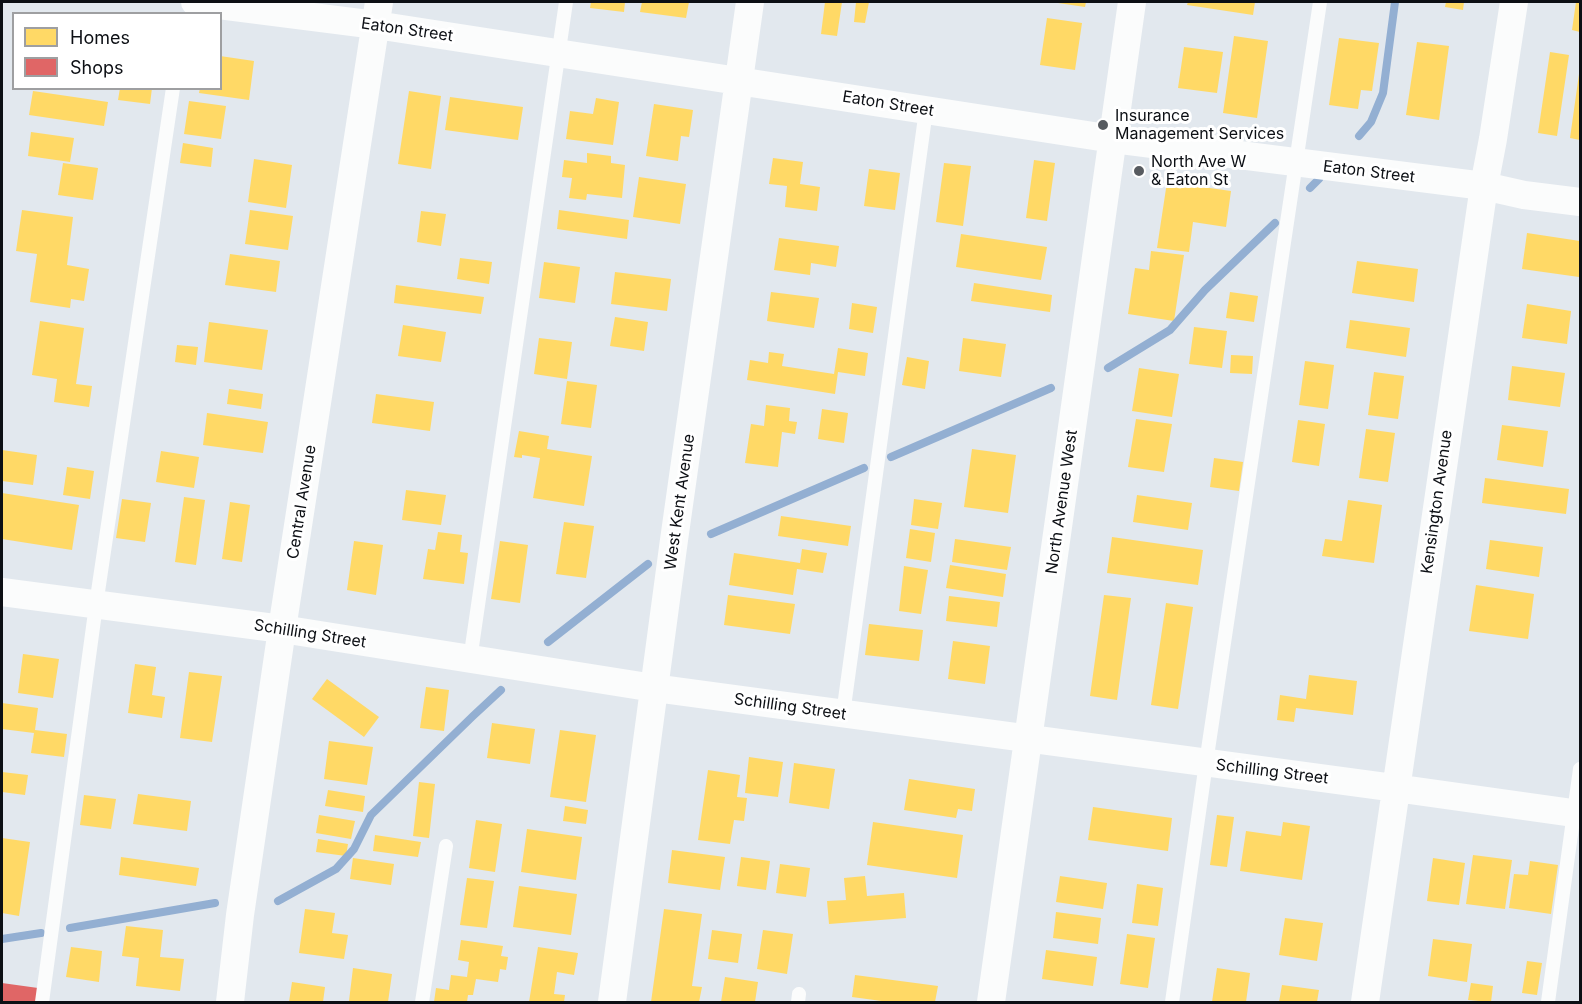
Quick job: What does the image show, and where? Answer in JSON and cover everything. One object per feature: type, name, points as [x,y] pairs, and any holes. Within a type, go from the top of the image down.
[{"type":"street","name":"West Kent Avenue","points":[[612,1002],[750,2]]},
{"type":"street","name":"North Avenue West","points":[[991,1002],[1132,2]]},
{"type":"street","name":"Kensington Avenue","points":[[1365,1002],[1484,186],[1494,139],[1514,2]]},
{"type":"street","name":"Eaton Street","points":[[188,4],[378,13],[558,53],[1113,139],[1484,186],[1524,195],[1581,202]]},
{"type":"street","name":"Central Avenue","points":[[230,1002],[240,915],[282,628],[378,13]]},
{"type":"street","name":"Schilling Street","points":[[2,592],[282,628],[654,688],[1577,814]]},
{"type":"lane","points":[[470,660],[566,2]]},
{"type":"lane","points":[[1172,1002],[1320,2]]},
{"type":"lane","points":[[42,1002],[96,605],[172,90]]},
{"type":"lane","points":[[843,714],[926,110]]},
{"type":"lane","points":[[1548,1002],[1577,814],[1581,769]]},
{"type":"lane","points":[[422,1002],[446,846]]},
{"type":"building: Homes","points":[[591,2],[625,2],[624,12],[590,8]]},
{"type":"building: Homes","points":[[642,2],[689,2],[686,18],[640,12]]},
{"type":"building: Homes","points":[[825,2],[842,2],[837,36],[821,34]]},
{"type":"building: Homes","points":[[856,2],[869,2],[865,23],[854,22]]},
{"type":"building: Homes","points":[[1058,2],[1086,2],[1085,7]]},
{"type":"building: Homes","points":[[1188,2],[1255,2],[1253,15],[1187,5]]},
{"type":"building: Homes","points":[[1446,2],[1464,2],[1463,10],[1445,7]]},
{"type":"building: Homes","points":[[1576,2],[1580,2],[1580,32],[1572,30]]},
{"type":"building: Homes","points":[[1047,18],[1082,23],[1075,70],[1040,65]]},
{"type":"building: Homes","points":[[1234,36],[1268,41],[1257,118],[1223,113]]},
{"type":"building: Homes","points":[[1339,38],[1379,43],[1372,91],[1361,90],[1358,109],[1329,105]]},
{"type":"building: Homes","points":[[1417,42],[1449,46],[1439,120],[1406,115]]},
{"type":"building: Homes","points":[[1184,47],[1223,52],[1217,93],[1178,88]]},
{"type":"building: Homes","points":[[1550,52],[1569,55],[1557,136],[1538,133]]},
{"type":"building: Homes","points":[[222,56],[254,61],[249,100],[199,93],[200,90],[222,90]]},
{"type":"building: Homes","points":[[1580,75],[1580,140],[1570,138]]},
{"type":"building: Homes","points":[[120,90],[152,90],[150,104],[118,100]]},
{"type":"building: Homes","points":[[33,91],[108,102],[104,126],[29,115]]},
{"type":"building: Homes","points":[[409,91],[441,96],[431,169],[398,164]]},
{"type":"building: Homes","points":[[450,97],[523,107],[518,140],[445,130]]},
{"type":"building: Homes","points":[[596,98],[619,102],[613,145],[566,139],[570,111],[593,114]]},
{"type":"building: Homes","points":[[189,101],[226,106],[221,139],[184,134]]},
{"type":"building: Homes","points":[[654,104],[693,110],[689,137],[681,136],[678,161],[646,156]]},
{"type":"building: Homes","points":[[31,132],[74,138],[70,162],[28,156]]},
{"type":"building: Homes","points":[[183,143],[213,148],[211,167],[180,163]]},
{"type":"building: Homes","points":[[587,153],[611,156],[611,163],[625,165],[622,198],[587,194],[586,200],[569,198],[572,178],[562,177],[564,160],[587,163]]},
{"type":"building: Homes","points":[[773,158],[803,162],[800,184],[820,187],[817,211],[785,207],[787,186],[769,184]]},
{"type":"building: Homes","points":[[254,159],[292,165],[286,208],[248,202]]},
{"type":"building: Homes","points":[[1034,160],[1055,163],[1047,221],[1026,218]]},
{"type":"building: Homes","points":[[63,163],[98,168],[93,200],[58,195]]},
{"type":"building: Homes","points":[[944,163],[971,166],[963,226],[936,222]]},
{"type":"building: Homes","points":[[869,169],[900,173],[895,210],[864,206]]},
{"type":"building: Homes","points":[[639,177],[686,184],[680,224],[633,217]]},
{"type":"building: Homes","points":[[1167,182],[1231,191],[1226,227],[1193,222],[1189,252],[1157,248]]},
{"type":"building: Homes","points":[[22,210],[73,217],[67,265],[89,269],[84,301],[71,299],[70,308],[30,302],[37,254],[16,251]]},
{"type":"building: Homes","points":[[250,210],[293,216],[288,250],[245,244]]},
{"type":"building: Homes","points":[[559,210],[629,220],[627,239],[557,229]]},
{"type":"building: Homes","points":[[421,211],[446,214],[441,246],[417,242]]},
{"type":"building: Homes","points":[[1527,233],[1580,241],[1579,277],[1522,269]]},
{"type":"building: Homes","points":[[961,234],[1047,247],[1041,280],[956,267]]},
{"type":"building: Homes","points":[[779,238],[839,246],[836,267],[811,263],[810,275],[774,270]]},
{"type":"building: Homes","points":[[1151,251],[1184,255],[1174,321],[1128,314],[1135,268],[1149,270]]},
{"type":"building: Homes","points":[[230,254],[280,261],[276,292],[225,285]]},
{"type":"building: Homes","points":[[460,258],[492,262],[489,284],[457,279]]},
{"type":"building: Homes","points":[[1357,261],[1418,269],[1414,302],[1352,293]]},
{"type":"building: Homes","points":[[544,262],[580,267],[575,303],[539,298]]},
{"type":"building: Homes","points":[[615,272],[671,279],[667,311],[611,304]]},
{"type":"building: Homes","points":[[974,283],[1052,295],[1050,312],[971,301]]},
{"type":"building: Homes","points":[[396,285],[484,297],[481,314],[394,303]]},
{"type":"building: Homes","points":[[771,292],[819,298],[814,328],[767,321]]},
{"type":"building: Homes","points":[[1230,292],[1258,296],[1254,322],[1226,318]]},
{"type":"building: Homes","points":[[852,303],[877,307],[873,333],[849,329]]},
{"type":"building: Homes","points":[[1527,304],[1571,311],[1567,344],[1522,338]]},
{"type":"building: Homes","points":[[615,317],[648,322],[644,351],[610,346]]},
{"type":"building: Homes","points":[[1350,320],[1410,328],[1406,357],[1346,348]]},
{"type":"building: Homes","points":[[40,321],[84,328],[76,384],[92,386],[89,407],[54,402],[57,379],[32,375]]},
{"type":"building: Homes","points":[[209,322],[268,330],[262,370],[204,362]]},
{"type":"building: Homes","points":[[403,325],[446,332],[441,362],[398,356]]},
{"type":"building: Homes","points":[[1194,327],[1227,331],[1222,368],[1189,364]]},
{"type":"building: Homes","points":[[539,338],[572,342],[567,379],[534,374]]},
{"type":"building: Homes","points":[[963,338],[1006,344],[1001,377],[959,371]]},
{"type":"building: Homes","points":[[177,345],[198,347],[196,365],[175,362]]},
{"type":"building: Homes","points":[[838,348],[868,353],[865,376],[838,372],[835,394],[747,380],[750,360],[768,363],[769,352],[784,354],[782,366],[834,374]]},
{"type":"building: Homes","points":[[1231,355],[1253,356],[1252,374],[1230,373]]},
{"type":"building: Homes","points":[[907,357],[929,361],[925,389],[902,385]]},
{"type":"building: Homes","points":[[1305,361],[1334,365],[1328,409],[1299,405]]},
{"type":"building: Homes","points":[[1512,366],[1565,373],[1560,407],[1508,400]]},
{"type":"building: Homes","points":[[1139,368],[1179,374],[1172,417],[1132,411]]},
{"type":"building: Homes","points":[[1374,372],[1404,376],[1398,419],[1368,415]]},
{"type":"building: Homes","points":[[567,381],[597,385],[591,428],[561,424]]},
{"type":"building: Homes","points":[[229,389],[263,394],[261,409],[227,404]]},
{"type":"building: Homes","points":[[376,394],[434,402],[430,431],[372,423]]},
{"type":"building: Homes","points":[[766,405],[790,408],[789,421],[797,422],[795,434],[782,432],[778,467],[745,463],[751,424],[764,426]]},
{"type":"building: Homes","points":[[822,409],[848,413],[844,443],[818,439]]},
{"type":"building: Homes","points":[[207,413],[268,422],[263,453],[203,445]]},
{"type":"building: Homes","points":[[1136,419],[1172,424],[1164,472],[1128,467]]},
{"type":"building: Homes","points":[[1298,420],[1325,424],[1319,466],[1292,462]]},
{"type":"building: Homes","points":[[1502,425],[1548,431],[1543,467],[1497,460]]},
{"type":"building: Homes","points":[[1366,429],[1395,433],[1388,482],[1359,478]]},
{"type":"building: Homes","points":[[519,431],[549,436],[547,449],[592,456],[584,506],[533,498],[540,458],[522,455],[522,458],[514,457]]},
{"type":"building: Homes","points":[[972,449],[1016,455],[1008,513],[964,507]]},
{"type":"building: Homes","points":[[2,450],[37,455],[33,485],[2,481]]},
{"type":"building: Homes","points":[[161,451],[199,457],[194,488],[156,482]]},
{"type":"building: Homes","points":[[1214,458],[1243,462],[1239,491],[1210,487]]},
{"type":"building: Homes","points":[[67,467],[94,471],[90,499],[63,495]]},
{"type":"building: Homes","points":[[1485,478],[1569,489],[1566,514],[1482,503]]},
{"type":"building: Homes","points":[[406,490],[446,495],[441,525],[402,520]]},
{"type":"building: Homes","points":[[2,493],[79,505],[72,550],[2,539]]},
{"type":"building: Homes","points":[[1137,495],[1192,503],[1188,530],[1133,522]]},
{"type":"building: Homes","points":[[184,497],[205,500],[196,565],[175,562]]},
{"type":"building: Homes","points":[[122,499],[151,503],[145,542],[116,538]]},
{"type":"building: Homes","points":[[914,499],[942,503],[938,529],[911,525]]},
{"type":"building: Homes","points":[[1348,500],[1382,505],[1374,563],[1322,556],[1325,539],[1342,541]]},
{"type":"building: Homes","points":[[230,502],[250,505],[242,562],[222,559]]},
{"type":"building: Homes","points":[[781,516],[851,526],[848,546],[778,536]]},
{"type":"building: Homes","points":[[564,522],[594,526],[586,578],[556,574]]},
{"type":"building: Homes","points":[[910,529],[935,533],[931,562],[906,558]]},
{"type":"building: Homes","points":[[438,532],[462,535],[460,552],[468,553],[464,584],[423,579],[428,549],[435,550]]},
{"type":"building: Homes","points":[[1112,537],[1203,550],[1198,585],[1107,573]]},
{"type":"building: Homes","points":[[955,539],[1011,547],[1007,570],[952,562]]},
{"type":"building: Homes","points":[[1490,540],[1543,547],[1539,577],[1486,569]]},
{"type":"building: Homes","points":[[354,541],[383,545],[376,595],[347,590]]},
{"type":"building: Homes","points":[[500,541],[528,545],[520,603],[491,599]]},
{"type":"building: Homes","points":[[802,549],[827,553],[823,573],[797,569],[793,595],[729,585],[734,553],[800,563]]},
{"type":"building: Homes","points":[[950,565],[1006,574],[1003,597],[946,588]]},
{"type":"building: Homes","points":[[904,566],[928,570],[921,614],[899,611]]},
{"type":"building: Homes","points":[[1476,585],[1534,594],[1528,639],[1469,631]]},
{"type":"building: Homes","points":[[728,595],[795,604],[790,634],[724,625]]},
{"type":"building: Homes","points":[[1104,595],[1131,598],[1117,700],[1090,696]]},
{"type":"building: Homes","points":[[949,596],[1000,602],[997,627],[946,621]]},
{"type":"building: Homes","points":[[1166,603],[1193,607],[1178,709],[1151,705]]},
{"type":"building: Homes","points":[[869,624],[923,630],[919,661],[865,655]]},
{"type":"building: Homes","points":[[953,641],[990,646],[985,684],[948,679]]},
{"type":"building: Homes","points":[[23,654],[59,659],[53,698],[18,693]]},
{"type":"building: Homes","points":[[135,664],[156,667],[152,695],[165,697],[162,718],[128,713]]},
{"type":"building: Homes","points":[[189,672],[222,676],[212,742],[180,738]]},
{"type":"building: Homes","points":[[1309,675],[1357,681],[1353,715],[1296,708],[1294,722],[1277,720],[1280,695],[1306,699]]},
{"type":"building: Homes","points":[[327,679],[379,717],[364,737],[312,699]]},
{"type":"building: Homes","points":[[426,687],[449,690],[444,731],[420,728]]},
{"type":"building: Homes","points":[[2,703],[38,708],[35,730],[67,734],[64,757],[31,753],[34,733],[2,729]]},
{"type":"building: Homes","points":[[492,723],[535,729],[530,764],[487,758]]},
{"type":"building: Homes","points":[[560,730],[596,735],[586,802],[550,797]]},
{"type":"building: Homes","points":[[329,741],[373,747],[367,785],[324,779]]},
{"type":"building: Homes","points":[[749,757],[783,762],[778,797],[745,793]]},
{"type":"building: Homes","points":[[794,763],[835,769],[829,809],[789,803]]},
{"type":"building: Homes","points":[[708,770],[740,775],[737,797],[747,798],[744,821],[734,820],[730,844],[698,840]]},
{"type":"building: Homes","points":[[2,772],[28,775],[25,795],[2,792]]},
{"type":"building: Homes","points":[[909,779],[975,789],[972,811],[958,809],[956,818],[904,810]]},
{"type":"building: Homes","points":[[419,782],[435,784],[429,838],[413,836]]},
{"type":"building: Homes","points":[[328,790],[365,796],[363,812],[325,806]]},
{"type":"building: Homes","points":[[138,794],[191,801],[187,831],[133,824]]},
{"type":"building: Homes","points":[[84,795],[116,799],[111,829],[80,825]]},
{"type":"building: Homes","points":[[565,806],[588,810],[586,824],[563,821]]},
{"type":"building: Homes","points":[[1093,807],[1172,818],[1168,851],[1088,840]]},
{"type":"building: Homes","points":[[319,815],[355,821],[351,839],[316,833]]},
{"type":"building: Homes","points":[[1217,815],[1234,817],[1227,867],[1210,865]]},
{"type":"building: Homes","points":[[476,820],[502,824],[495,872],[469,868]]},
{"type":"building: Homes","points":[[873,822],[963,835],[957,878],[867,865]]},
{"type":"building: Homes","points":[[1283,822],[1310,826],[1302,880],[1240,871],[1246,831],[1281,836]]},
{"type":"building: Homes","points":[[527,829],[582,837],[576,880],[521,872]]},
{"type":"building: Homes","points":[[375,835],[421,842],[418,857],[373,851]]},
{"type":"building: Homes","points":[[2,838],[30,842],[19,916],[2,913]]},
{"type":"building: Homes","points":[[318,839],[348,844],[346,856],[316,852]]},
{"type":"building: Homes","points":[[672,850],[725,857],[720,890],[668,883]]},
{"type":"building: Homes","points":[[1473,855],[1512,860],[1505,909],[1466,904]]},
{"type":"building: Homes","points":[[121,857],[199,868],[196,886],[119,875]]},
{"type":"building: Homes","points":[[741,857],[770,861],[766,890],[737,886]]},
{"type":"building: Homes","points":[[353,858],[394,864],[391,885],[350,879]]},
{"type":"building: Homes","points":[[1433,858],[1465,863],[1459,905],[1427,901]]},
{"type":"building: Homes","points":[[1530,861],[1558,865],[1551,914],[1509,908],[1514,874],[1528,875]]},
{"type":"building: Homes","points":[[780,864],[810,868],[806,897],[776,893]]},
{"type":"building: Homes","points":[[865,876],[867,896],[904,893],[906,918],[829,924],[827,901],[846,900],[844,878]]},
{"type":"building: Homes","points":[[1060,876],[1107,883],[1103,909],[1056,902]]},
{"type":"building: Homes","points":[[467,878],[494,881],[487,928],[460,925]]},
{"type":"building: Homes","points":[[1137,884],[1163,888],[1158,926],[1132,923]]},
{"type":"building: Homes","points":[[519,886],[577,894],[571,935],[513,927]]},
{"type":"building: Homes","points":[[305,909],[335,913],[332,933],[348,935],[344,959],[299,953]]},
{"type":"building: Homes","points":[[664,909],[702,914],[692,986],[702,987],[699,1002],[651,1002]]},
{"type":"building: Homes","points":[[1056,912],[1101,918],[1098,944],[1053,938]]},
{"type":"building: Homes","points":[[1285,918],[1323,923],[1317,961],[1279,955]]},
{"type":"building: Homes","points":[[126,926],[163,930],[160,957],[184,959],[180,991],[136,986],[139,958],[122,956]]},
{"type":"building: Homes","points":[[712,930],[742,934],[738,963],[708,959]]},
{"type":"building: Homes","points":[[763,930],[793,934],[787,974],[757,969]]},
{"type":"building: Homes","points":[[1127,934],[1155,938],[1148,988],[1120,984]]},
{"type":"building: Homes","points":[[1433,939],[1472,944],[1467,982],[1428,976]]},
{"type":"building: Homes","points":[[461,940],[503,946],[501,956],[508,957],[506,970],[500,969],[498,982],[476,979],[473,995],[468,995],[467,1002],[434,1002],[436,988],[449,990],[451,975],[467,977],[469,962],[458,960]]},
{"type":"building: Homes","points":[[71,947],[102,951],[99,982],[66,977]]},
{"type":"building: Homes","points":[[538,947],[578,953],[574,975],[557,972],[554,994],[565,995],[564,1002],[529,1002]]},
{"type":"building: Homes","points":[[1046,950],[1097,957],[1093,986],[1042,979]]},
{"type":"building: Homes","points":[[1527,961],[1542,963],[1537,995],[1522,993]]},
{"type":"building: Homes","points":[[353,968],[392,974],[388,1002],[349,1001]]},
{"type":"building: Homes","points":[[1217,968],[1250,973],[1246,1002],[1212,1002]]},
{"type":"building: Homes","points":[[855,975],[938,986],[935,1002],[889,1002],[852,997]]},
{"type":"building: Homes","points":[[725,977],[758,982],[755,1002],[721,1002]]},
{"type":"building: Homes","points":[[292,982],[325,987],[323,1002],[289,1002]]},
{"type":"building: Homes","points":[[1471,983],[1493,986],[1491,1002],[1468,1000]]},
{"type":"building: Homes","points":[[1282,985],[1319,990],[1317,1002],[1279,1002]]},
{"type":"building: Shops","points":[[2,983],[38,988],[36,1002],[2,1002]]},
{"type":"waterway","points":[[1359,136],[1371,122],[1383,93],[1395,2]]},
{"type":"waterway","points":[[1310,188],[1319,179]]},
{"type":"waterway","points":[[1108,368],[1170,330],[1205,290],[1275,223]]},
{"type":"waterway","points":[[891,457],[1051,388]]},
{"type":"waterway","points":[[711,534],[864,468]]},
{"type":"waterway","points":[[548,642],[648,564]]},
{"type":"waterway","points":[[278,901],[336,869],[354,849],[371,815],[501,690]]},
{"type":"waterway","points":[[70,928],[215,903]]},
{"type":"waterway","points":[[2,939],[41,933]]},
{"type":"place","name":"Insurance Management Services","points":[[1103,125]]},
{"type":"place","name":"North Ave W & Eaton St","points":[[1139,171]]}]
